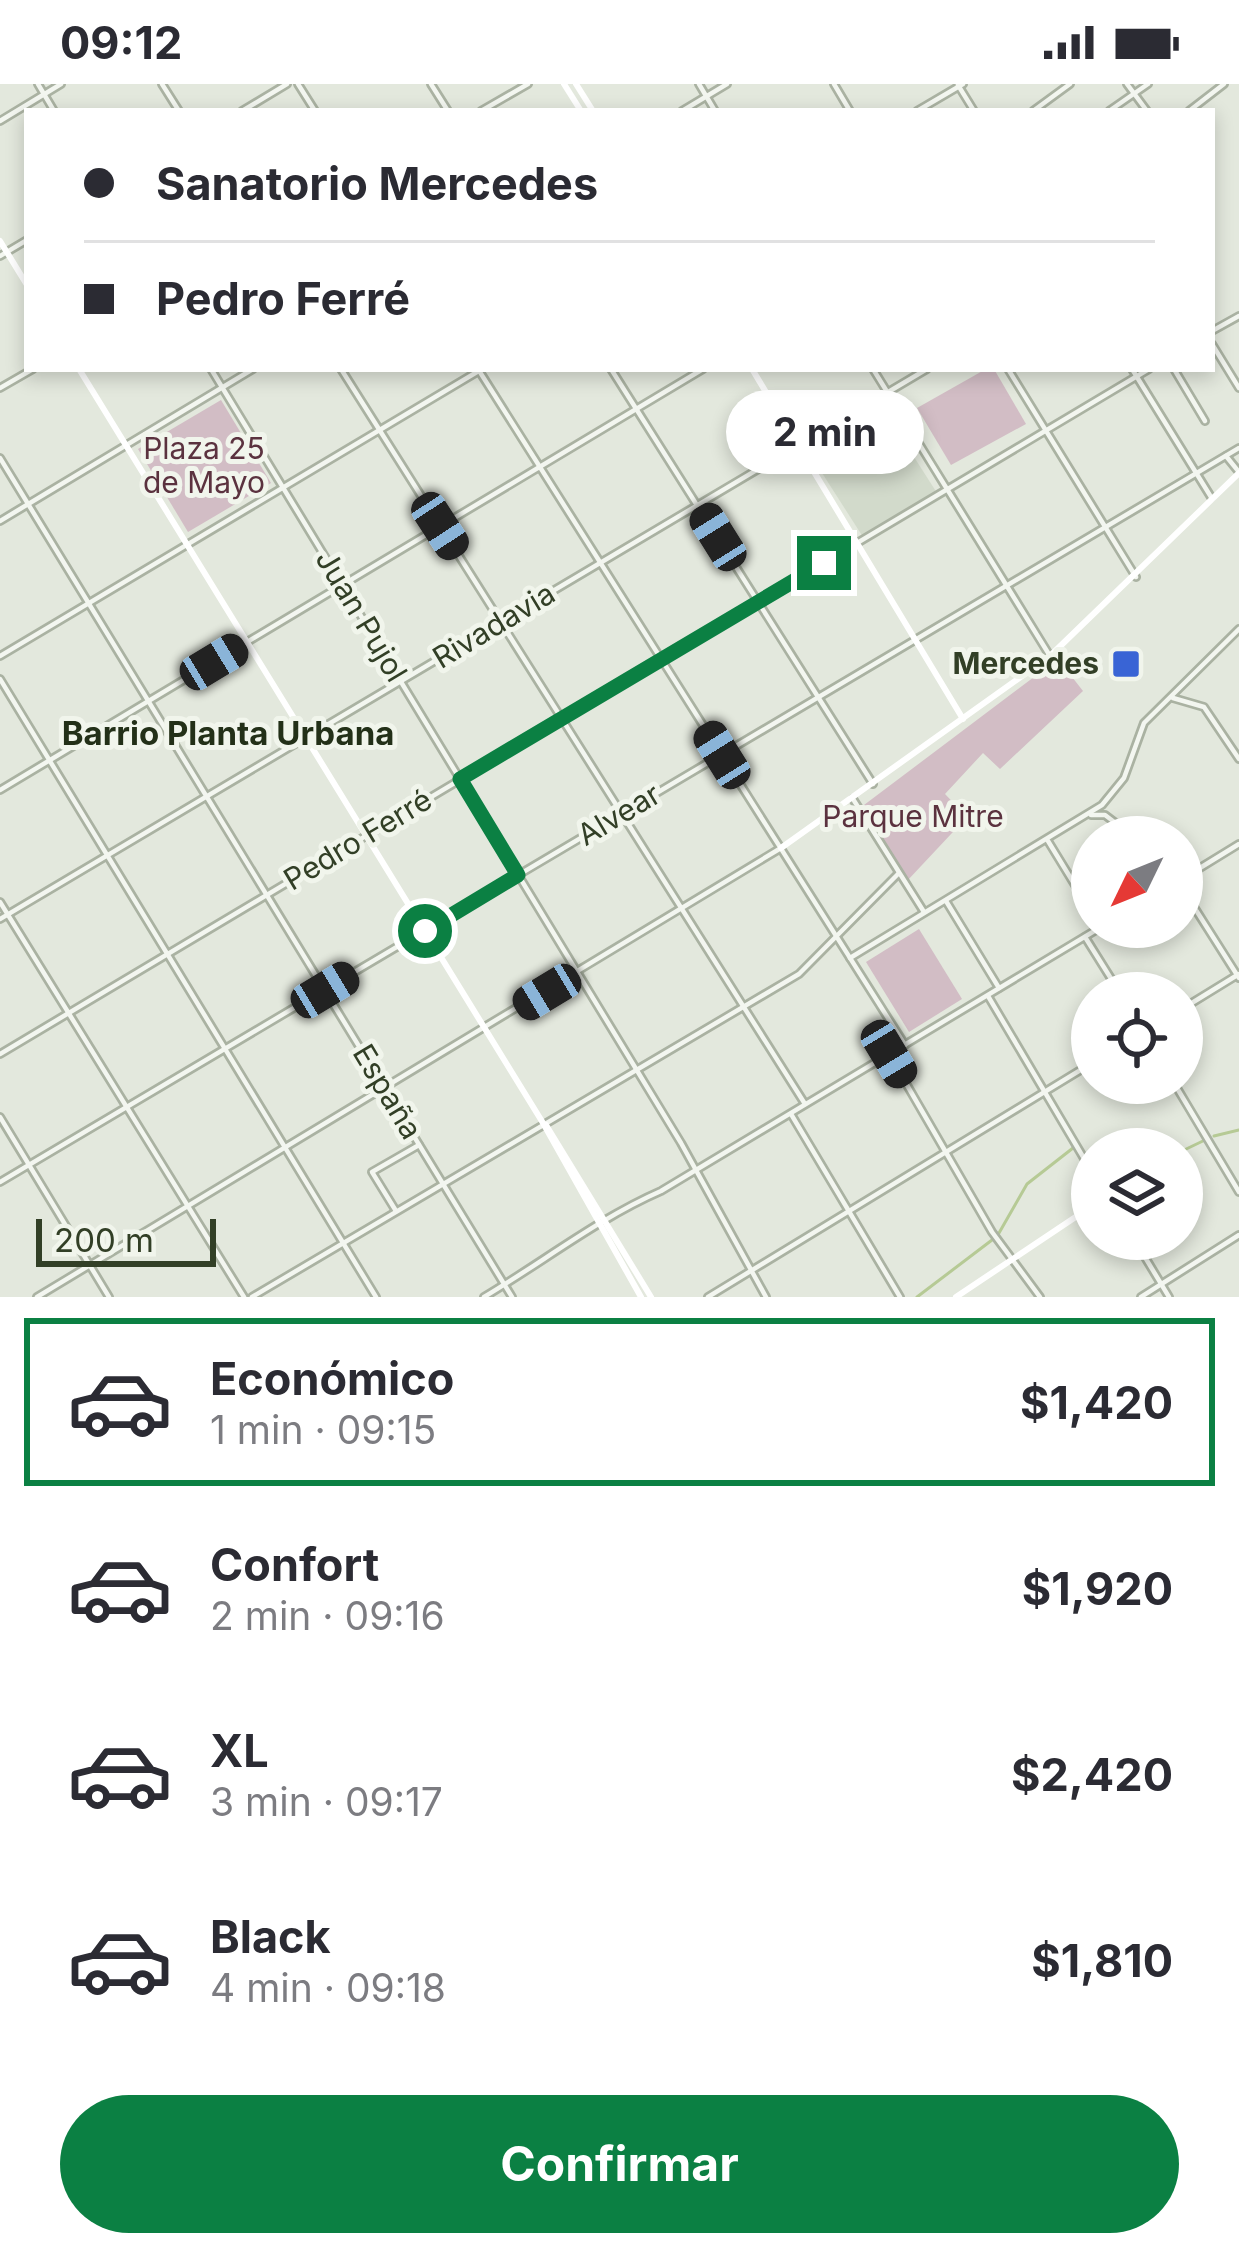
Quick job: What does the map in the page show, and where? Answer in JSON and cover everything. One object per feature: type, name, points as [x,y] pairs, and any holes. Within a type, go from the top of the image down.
[{"type":"street","points":[[38,84],[53,108]]},
{"type":"street","points":[[0,121],[62,84]]},
{"type":"street","points":[[247,108],[287,84]]},
{"type":"street","points":[[486,108],[528,84]]},
{"type":"street","points":[[699,84],[713,108]]},
{"type":"street","points":[[687,108],[727,84]]},
{"type":"street","points":[[1037,108],[1070,84]]},
{"type":"street","points":[[1127,84],[1145,108]]},
{"type":"street","points":[[1113,108],[1148,84]]},
{"type":"street","points":[[1194,108],[1224,84]]},
{"type":"street","points":[[921,108],[960,85]]},
{"type":"street","points":[[0,241],[3,254],[24,281]]},
{"type":"street","points":[[1215,349],[1239,388]]},
{"type":"street","points":[[0,388],[28,372]]},
{"type":"street","points":[[81,372],[651,1297]]},
{"type":"street","name":"Juan Pujol","points":[[213,372],[697,1169],[766,1297]]},
{"type":"street","points":[[0,520],[248,372]]},
{"type":"street","points":[[343,372],[565,717],[805,1104]]},
{"type":"street","points":[[0,656],[477,372]]},
{"type":"street","points":[[481,372],[905,1045]]},
{"type":"street","points":[[613,372],[874,784]]},
{"type":"street","points":[[0,790],[698,372]]},
{"type":"street","points":[[754,372],[963,718]]},
{"type":"street","points":[[875,372],[1050,656]]},
{"type":"street","name":"Rivadavia","points":[[0,920],[922,372]]},
{"type":"street","points":[[1010,372],[1136,578]]},
{"type":"street","points":[[1176,372],[1205,421]]},
{"type":"street","points":[[1134,373],[1212,499]]},
{"type":"street","name":"Pedro Ferré","points":[[0,1054],[947,491],[1134,373]]},
{"type":"street","name":"Alvear","points":[[0,1182],[1239,448]]},
{"type":"street","points":[[37,1297],[684,910],[853,799],[1050,656],[1136,578],[1239,472],[1226,456]]},
{"type":"street","name":"España","points":[[0,458],[512,1297]]},
{"type":"street","points":[[1086,816],[1124,778],[1144,723],[1239,629]]},
{"type":"street","points":[[0,679],[376,1297]]},
{"type":"street","points":[[1171,698],[1196,700],[1204,707],[1239,759]]},
{"type":"street","points":[[1108,816],[1109,797]]},
{"type":"street","points":[[853,799],[924,912]]},
{"type":"street","points":[[850,958],[1071,825]]},
{"type":"street","points":[[1047,839],[1071,879]]},
{"type":"street","points":[[1203,865],[1239,844]]},
{"type":"street","points":[[0,902],[187,1207],[248,1297],[799,974],[898,874]]},
{"type":"street","points":[[945,899],[999,988]]},
{"type":"street","points":[[1203,921],[1238,976],[1203,997]]},
{"type":"street","points":[[484,1297],[599,1228],[624,1205],[697,1169],[1071,945]]},
{"type":"street","points":[[988,996],[1071,1138]]},
{"type":"street","points":[[889,1054],[992,1232],[1040,1297]]},
{"type":"street","points":[[708,1297],[1071,1076]]},
{"type":"street","points":[[1187,1104],[1239,1191]]},
{"type":"street","points":[[790,1114],[899,1297]]},
{"type":"street","points":[[0,1117],[110,1297]]},
{"type":"street","points":[[543,1123],[641,1297]]},
{"type":"street","points":[[396,1211],[372,1172],[419,1144]]},
{"type":"street","points":[[956,1297],[1071,1219]]},
{"type":"street","points":[[1141,1297],[1239,1235]]},
{"type":"street","points":[[1147,1260],[1169,1297]]},
{"type":"shaded area","points":[[882,407],[937,493],[863,537],[808,451]]},
{"type":"green space","points":[[981,372],[996,372],[1026,424],[951,465],[917,408]]},
{"type":"green space","name":"Plaza 25 de Mayo","points":[[221,400],[271,483],[188,532],[138,449]]},
{"type":"green space","name":"Parque Mitre","points":[[1058,659],[1083,691],[1000,769],[983,753],[945,794],[967,817],[907,881],[864,805]]},
{"type":"green space","points":[[919,929],[962,999],[909,1032],[866,962]]},
{"type":"waterway","points":[[1214,1136],[1239,1130]]},
{"type":"waterway","points":[[999,1233],[1027,1184],[1071,1150]]},
{"type":"waterway","points":[[917,1297],[992,1240]]},
{"type":"place","name":"Mercedes","points":[[1126,664]]},
{"type":"district","name":"Barrio Planta Urbana","points":[[228,733]]},
{"type":"route","points":[[425,931],[518,875],[460,779],[824,563]]}]
